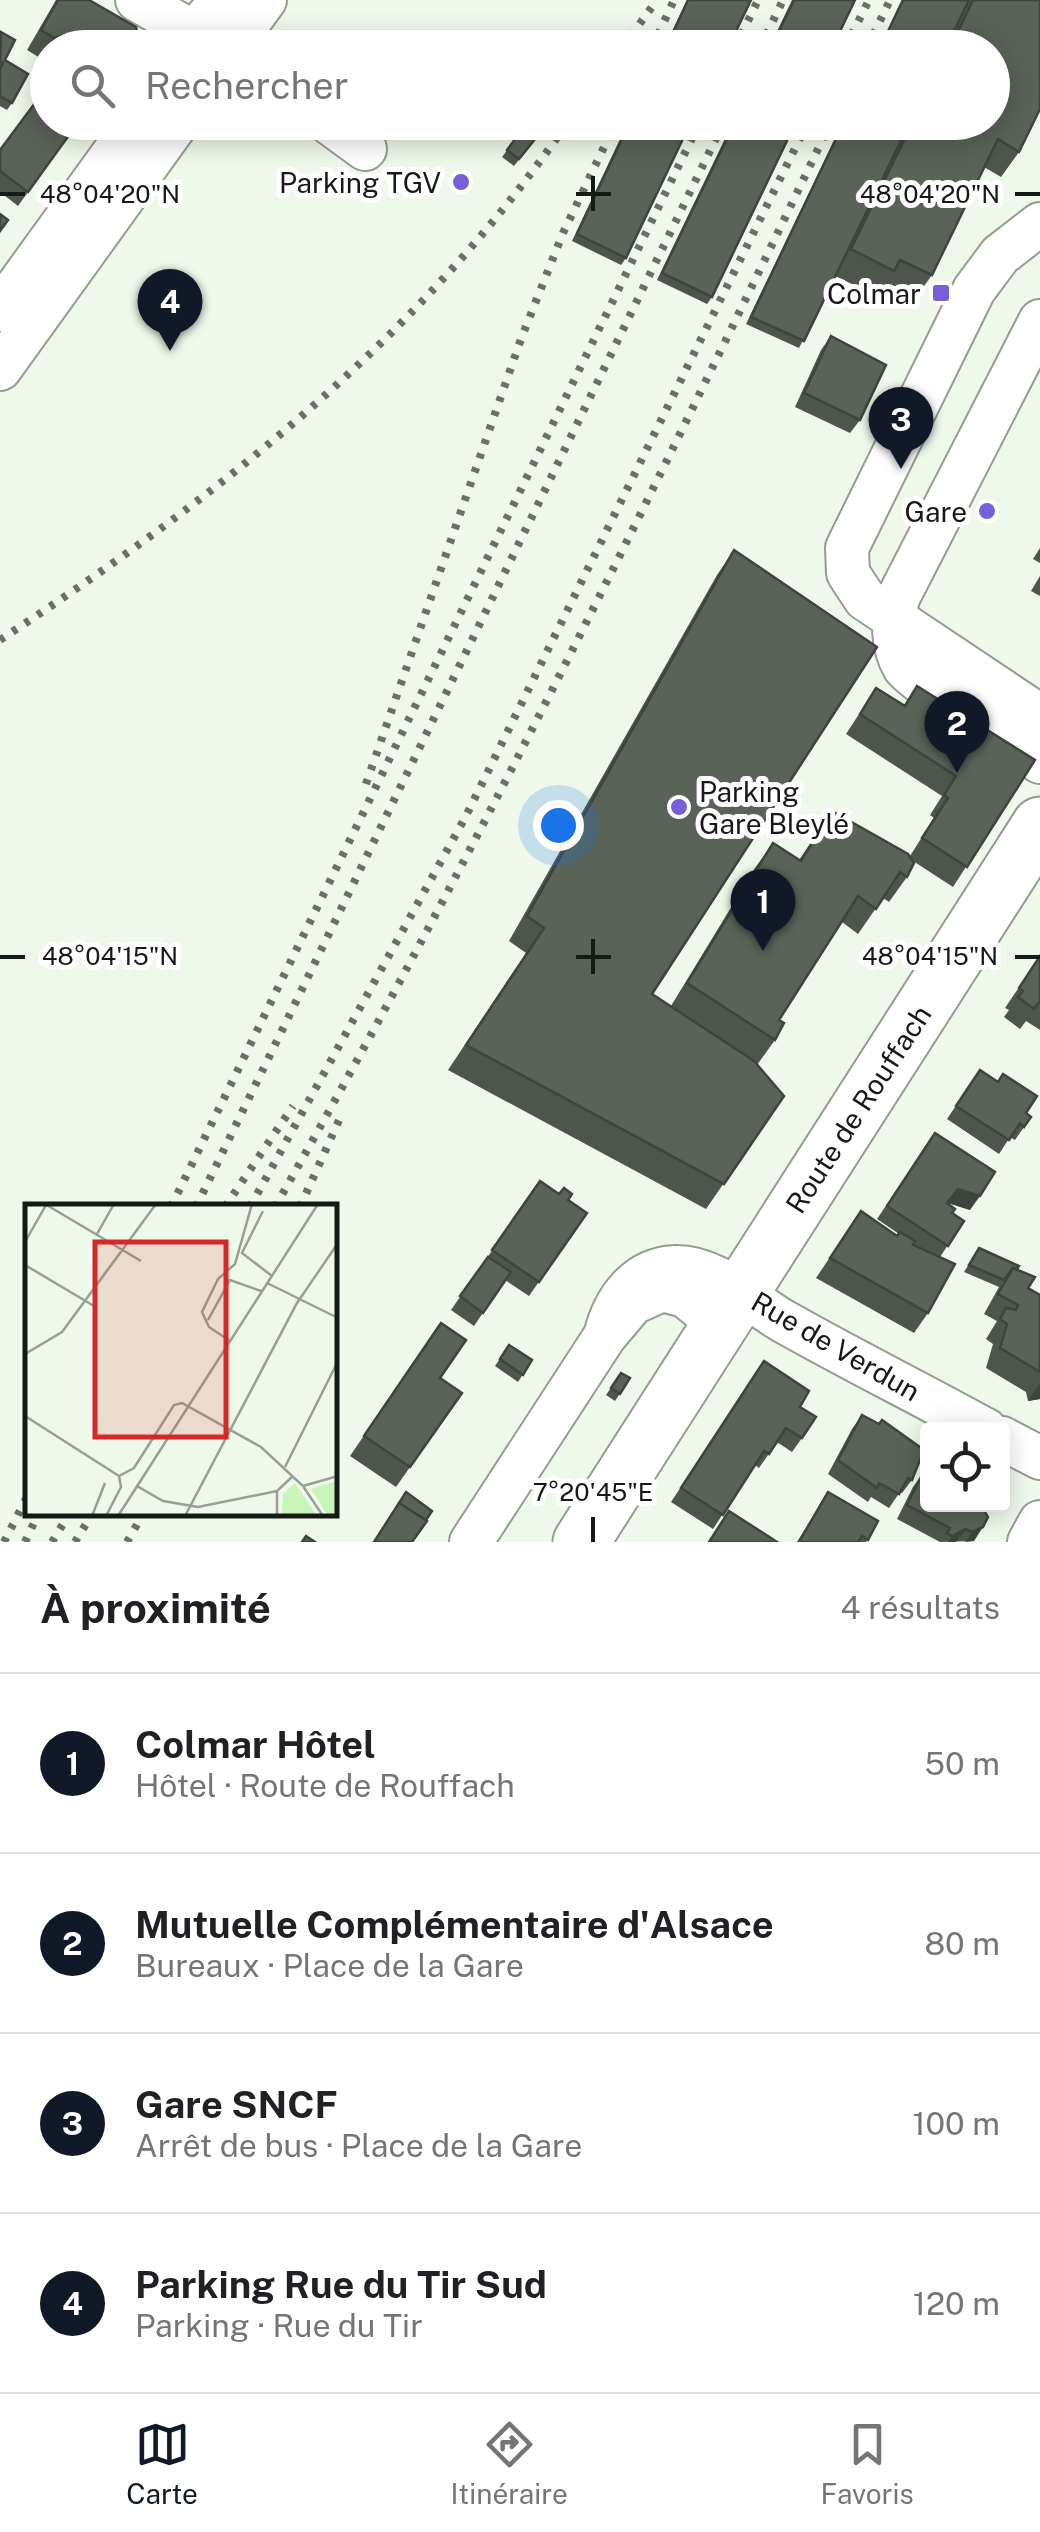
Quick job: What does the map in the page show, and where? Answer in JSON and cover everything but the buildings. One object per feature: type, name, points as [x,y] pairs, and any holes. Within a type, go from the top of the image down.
[{"type":"main road","name":"Route de Rouffach","points":[[581,1542],[1040,825]]},
{"type":"street","points":[[137,0],[180,30]]},
{"type":"street","points":[[204,30],[222,0]]},
{"type":"street","points":[[243,30],[265,0]]},
{"type":"street","points":[[0,310],[123,140]]},
{"type":"street","points":[[0,368],[165,140]]},
{"type":"street","points":[[353,140],[365,149]]},
{"type":"street","points":[[1040,224],[1000,256],[974,290],[847,548],[848,573],[865,599],[1040,716]]},
{"type":"street","points":[[1040,321],[898,598],[893,618],[895,642],[905,670],[1040,762]]},
{"type":"street","points":[[471,1542],[606,1336],[634,1303],[661,1280],[685,1296],[730,1308]]},
{"type":"street","name":"Rue de Verdun","points":[[730,1308],[781,1319],[971,1422]]},
{"type":"street","points":[[1010,1442],[1040,1458]]},
{"type":"street","points":[[1029,1542],[1040,1522]]},
{"type":"railway","points":[[635,30],[657,0]]},
{"type":"railway","points":[[660,30],[674,0]]},
{"type":"railway","points":[[744,30],[758,0]]},
{"type":"railway","points":[[769,30],[783,0]]},
{"type":"railway","points":[[854,30],[869,0]]},
{"type":"railway","points":[[876,30],[890,0]]},
{"type":"railway","points":[[0,640],[160,529],[310,409],[447,275],[510,201],[555,140]]},
{"type":"railway","points":[[366,784],[521,339],[563,233],[607,140]]},
{"type":"railway","points":[[172,1204],[691,140]]},
{"type":"railway","points":[[197,1204],[715,140]]},
{"type":"railway","points":[[252,1204],[466,816],[799,140]]},
{"type":"railway","points":[[277,1204],[493,805],[822,140]]},
{"type":"railway","points":[[227,1204],[293,1106]]},
{"type":"railway","points":[[301,1204],[340,1118]]},
{"type":"railway","points":[[4,1542],[25,1501]]},
{"type":"railway","points":[[25,1542],[37,1517]]},
{"type":"railway","points":[[52,1542],[67,1517]]},
{"type":"railway","points":[[75,1542],[90,1517]]},
{"type":"railway","points":[[127,1542],[141,1517]]},
{"type":"place","name":"Parking TGV","points":[[461,182]]},
{"type":"place","name":"Colmar","points":[[941,293]]},
{"type":"place","name":"Parking Rue du Tir Sud","points":[[170,351]]},
{"type":"place","name":"Gare SNCF","points":[[901,469]]},
{"type":"place","name":"Gare","points":[[987,511]]},
{"type":"place","name":"Mutuelle Complémentaire d'Alsace","points":[[957,773]]},
{"type":"place","name":"Parking Gare Bleylé","points":[[679,807]]},
{"type":"place","name":"Colmar Hôtel","points":[[763,951]]}]
